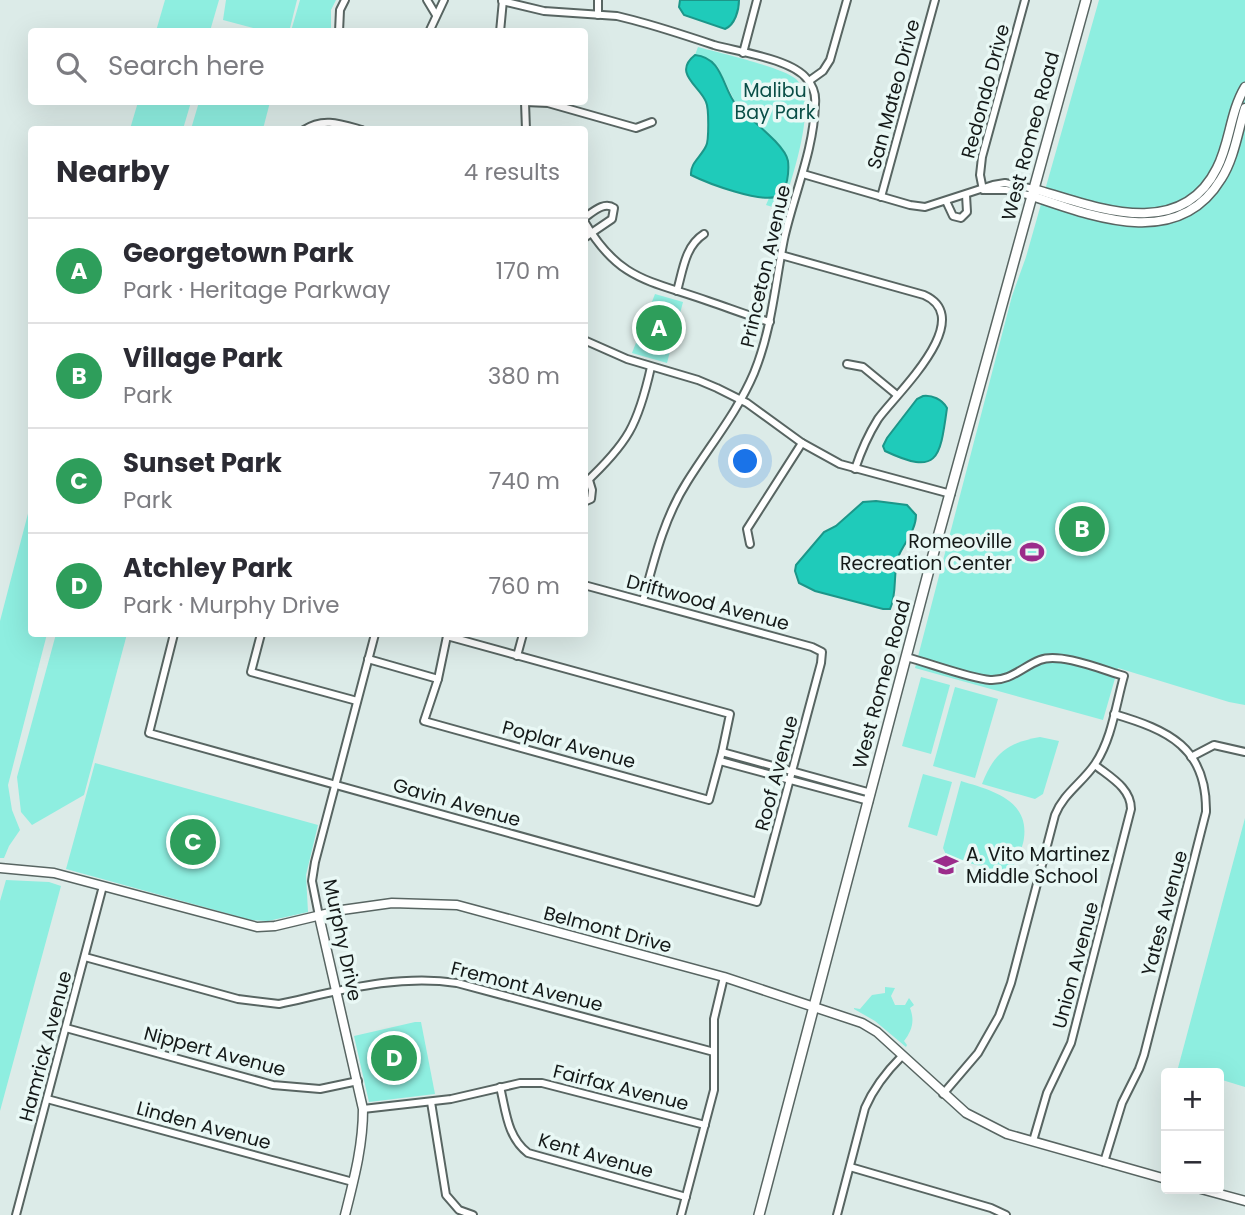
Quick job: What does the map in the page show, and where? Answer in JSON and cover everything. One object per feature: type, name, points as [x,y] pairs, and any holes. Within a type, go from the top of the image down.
[{"type":"main road","name":"West Romeo Road","points":[[759,1215],[906,657],[1086,0]]},
{"type":"street","points":[[339,28],[345,0]]},
{"type":"street","points":[[427,0],[436,15]]},
{"type":"street","points":[[431,28],[444,0]]},
{"type":"street","points":[[500,28],[502,0],[544,11],[633,20],[793,68],[809,81],[823,71],[830,60],[847,0]]},
{"type":"street","points":[[598,0],[598,15]]},
{"type":"street","points":[[743,53],[757,0]]},
{"type":"street","name":"San Mateo Drive","points":[[881,197],[935,0]]},
{"type":"street","name":"Redondo Drive","points":[[983,190],[980,175],[982,157],[1025,0]]},
{"type":"street","name":"Princeton Avenue","points":[[643,601],[671,510],[740,400],[759,361],[803,174],[816,103],[809,81]]},
{"type":"street","points":[[1033,192],[1130,214],[1175,208],[1189,200],[1211,179],[1221,160],[1233,114],[1245,88]]},
{"type":"street","points":[[525,105],[526,126]]},
{"type":"street","points":[[555,105],[636,128],[652,122]]},
{"type":"street","points":[[803,174],[925,207],[1005,183],[1132,224],[1155,223],[1196,207],[1221,180],[1245,108]]},
{"type":"street","points":[[310,126],[324,121],[345,126]]},
{"type":"street","points":[[946,201],[953,216],[961,218],[967,212],[966,195]]},
{"type":"street","points":[[588,217],[604,206],[610,205],[614,208],[612,219],[588,236]]},
{"type":"street","points":[[588,227],[602,249],[646,282],[770,322]]},
{"type":"street","points":[[677,291],[689,248],[695,239],[704,234]]},
{"type":"street","points":[[782,255],[924,295],[935,303],[942,314],[939,336],[922,367],[897,395],[867,438],[855,469]]},
{"type":"street","points":[[588,342],[651,368],[698,380],[740,400],[821,454],[855,469],[951,494]]},
{"type":"street","points":[[847,365],[863,367],[897,395]]},
{"type":"street","points":[[588,481],[611,458],[632,430],[642,406],[651,368]]},
{"type":"street","points":[[750,544],[747,529],[802,443]]},
{"type":"street","points":[[588,484],[592,490],[591,499],[588,500]]},
{"type":"street","name":"Driftwood Avenue","points":[[588,586],[812,647],[822,652]]},
{"type":"street","name":"Gavin Avenue","points":[[173,637],[149,733],[757,902]]},
{"type":"street","points":[[260,637],[251,672],[357,701]]},
{"type":"street","name":"Murphy Drive","points":[[345,1215],[363,1133],[363,1109],[312,881],[374,637]]},
{"type":"street","points":[[368,659],[438,679],[447,637]]},
{"type":"street","points":[[450,637],[730,714],[720,761],[870,797]]},
{"type":"street","points":[[517,656],[522,637]]},
{"type":"street","name":"Roof Avenue","points":[[757,902],[791,780],[822,652]]},
{"type":"street","points":[[906,657],[989,680],[1011,677],[1038,660],[1048,657],[1124,676],[1102,753],[1057,810],[1011,983],[999,1016],[969,1066],[943,1094]]},
{"type":"street","name":"Poplar Avenue","points":[[438,679],[424,721],[709,800],[720,761]]},
{"type":"street","name":"Yates Avenue","points":[[1104,1162],[1122,1102],[1144,1055],[1205,819],[1205,791],[1191,757],[1179,743],[1159,729],[1114,714]]},
{"type":"street","points":[[1191,757],[1214,745],[1245,751]]},
{"type":"street","points":[[722,752],[870,797]]},
{"type":"street","name":"Union Avenue","points":[[1034,1142],[1051,1084],[1070,1043],[1131,809],[1128,794],[1095,765]]},
{"type":"street","name":"Belmont Drive","points":[[0,868],[41,871],[257,927],[275,926],[392,903],[457,905],[724,977],[862,1023],[877,1032],[966,1113],[986,1125],[1034,1142],[1161,1178]]},
{"type":"street","name":"Hamrick Avenue","points":[[16,1215],[103,886]]},
{"type":"street","name":"Fremont Avenue","points":[[85,957],[249,1002],[279,1004],[389,981],[416,979],[457,983],[714,1052]]},
{"type":"street","points":[[681,1215],[714,1090],[714,1018],[724,977]]},
{"type":"street","name":"Nippert Avenue","points":[[66,1028],[295,1088],[320,1089],[358,1081]]},
{"type":"street","points":[[838,1215],[872,1092],[881,1077],[902,1056]]},
{"type":"street","name":"Fairfax Avenue","points":[[363,1109],[431,1102],[531,1083],[552,1085],[705,1125]]},
{"type":"street","name":"Kent Avenue","points":[[500,1087],[510,1131],[517,1143],[528,1153],[686,1197]]},
{"type":"street","name":"Linden Avenue","points":[[47,1099],[353,1182]]},
{"type":"street","points":[[431,1102],[446,1195],[459,1210],[473,1215]]},
{"type":"street","points":[[850,1167],[991,1208],[1006,1215]]},
{"type":"street","points":[[1219,1194],[1245,1201]]},
{"type":"green space","points":[[165,0],[219,0],[211,28],[157,28]]},
{"type":"green space","points":[[226,0],[297,0],[290,28],[253,28],[223,20]]},
{"type":"green space","points":[[300,0],[336,0],[331,10],[331,28],[292,28]]},
{"type":"green space","points":[[1099,0],[1245,0],[1245,705],[1118,668],[1103,720],[915,668],[1012,296],[1026,257]]},
{"type":"green space","name":"Malibu Bay Park","points":[[698,47],[789,74],[803,90],[805,105],[801,143],[782,210],[766,205],[769,198],[778,196],[788,159],[737,106],[718,67],[708,59],[695,55]]},
{"type":"green space","points":[[137,105],[190,105],[184,126],[131,126]]},
{"type":"green space","points":[[198,105],[269,105],[264,126],[192,126]]},
{"type":"green space","points":[[655,294],[683,302],[667,363],[632,353]]},
{"type":"green space","points":[[28,514],[28,637],[46,637],[8,785],[12,810],[20,830],[4,858],[0,858],[0,621]]},
{"type":"green space","points":[[55,637],[126,637],[84,795],[32,825],[21,812],[17,777]]},
{"type":"green space","points":[[921,677],[950,685],[931,754],[902,746]]},
{"type":"green space","points":[[955,687],[998,699],[975,778],[933,766]]},
{"type":"green space","points":[[1040,737],[1059,741],[1043,794],[1035,799],[982,784],[991,764],[1003,751],[1010,746]]},
{"type":"green space","points":[[95,763],[318,825],[306,875],[308,912],[268,921],[251,920],[66,869]]},
{"type":"green space","points":[[923,774],[952,782],[937,836],[908,827]]},
{"type":"green space","points":[[961,781],[1005,798],[1020,814],[1024,825],[1024,838],[1010,874],[947,857],[943,848]]},
{"type":"green space","points":[[1245,818],[1245,1087],[1224,1081],[1224,1068],[1178,1068]]},
{"type":"green space","points":[[6,880],[49,882],[61,886],[0,1111],[0,901]]},
{"type":"green space","points":[[885,987],[895,988],[891,996],[895,1005],[905,1005],[909,998],[914,1005],[910,1008],[912,1022],[911,1030],[904,1041],[906,1047],[875,1021],[854,1009],[860,1009],[872,995],[885,993]]},
{"type":"green space","points":[[421,1022],[435,1094],[369,1102],[354,1036]]},
{"type":"shaded area","points":[[680,0],[739,0],[736,17],[725,29],[684,15],[679,7]]},
{"type":"shaded area","points":[[695,55],[712,62],[737,106],[774,140],[785,154],[788,161],[787,180],[784,190],[778,196],[770,198],[748,195],[691,175],[694,163],[706,146],[708,131],[706,102],[687,74],[686,68]]},
{"type":"shaded area","points":[[923,396],[937,398],[947,408],[938,451],[926,462],[916,462],[885,451],[883,446],[887,438],[917,399]]},
{"type":"shaded area","points":[[863,502],[907,505],[916,515],[912,531],[897,562],[890,609],[815,591],[799,583],[796,565],[824,532],[836,526]]},
{"type":"place","name":"Georgetown Park","points":[[659,328]]},
{"type":"place","name":"Village Park","points":[[1082,529]]},
{"type":"place","name":"Romeoville Recreation Center","points":[[1032,552]]},
{"type":"place","name":"Sunset Park","points":[[193,842]]},
{"type":"place","name":"A. Vito Martinez Middle School","points":[[946,865]]},
{"type":"place","name":"Atchley Park","points":[[394,1058]]}]
